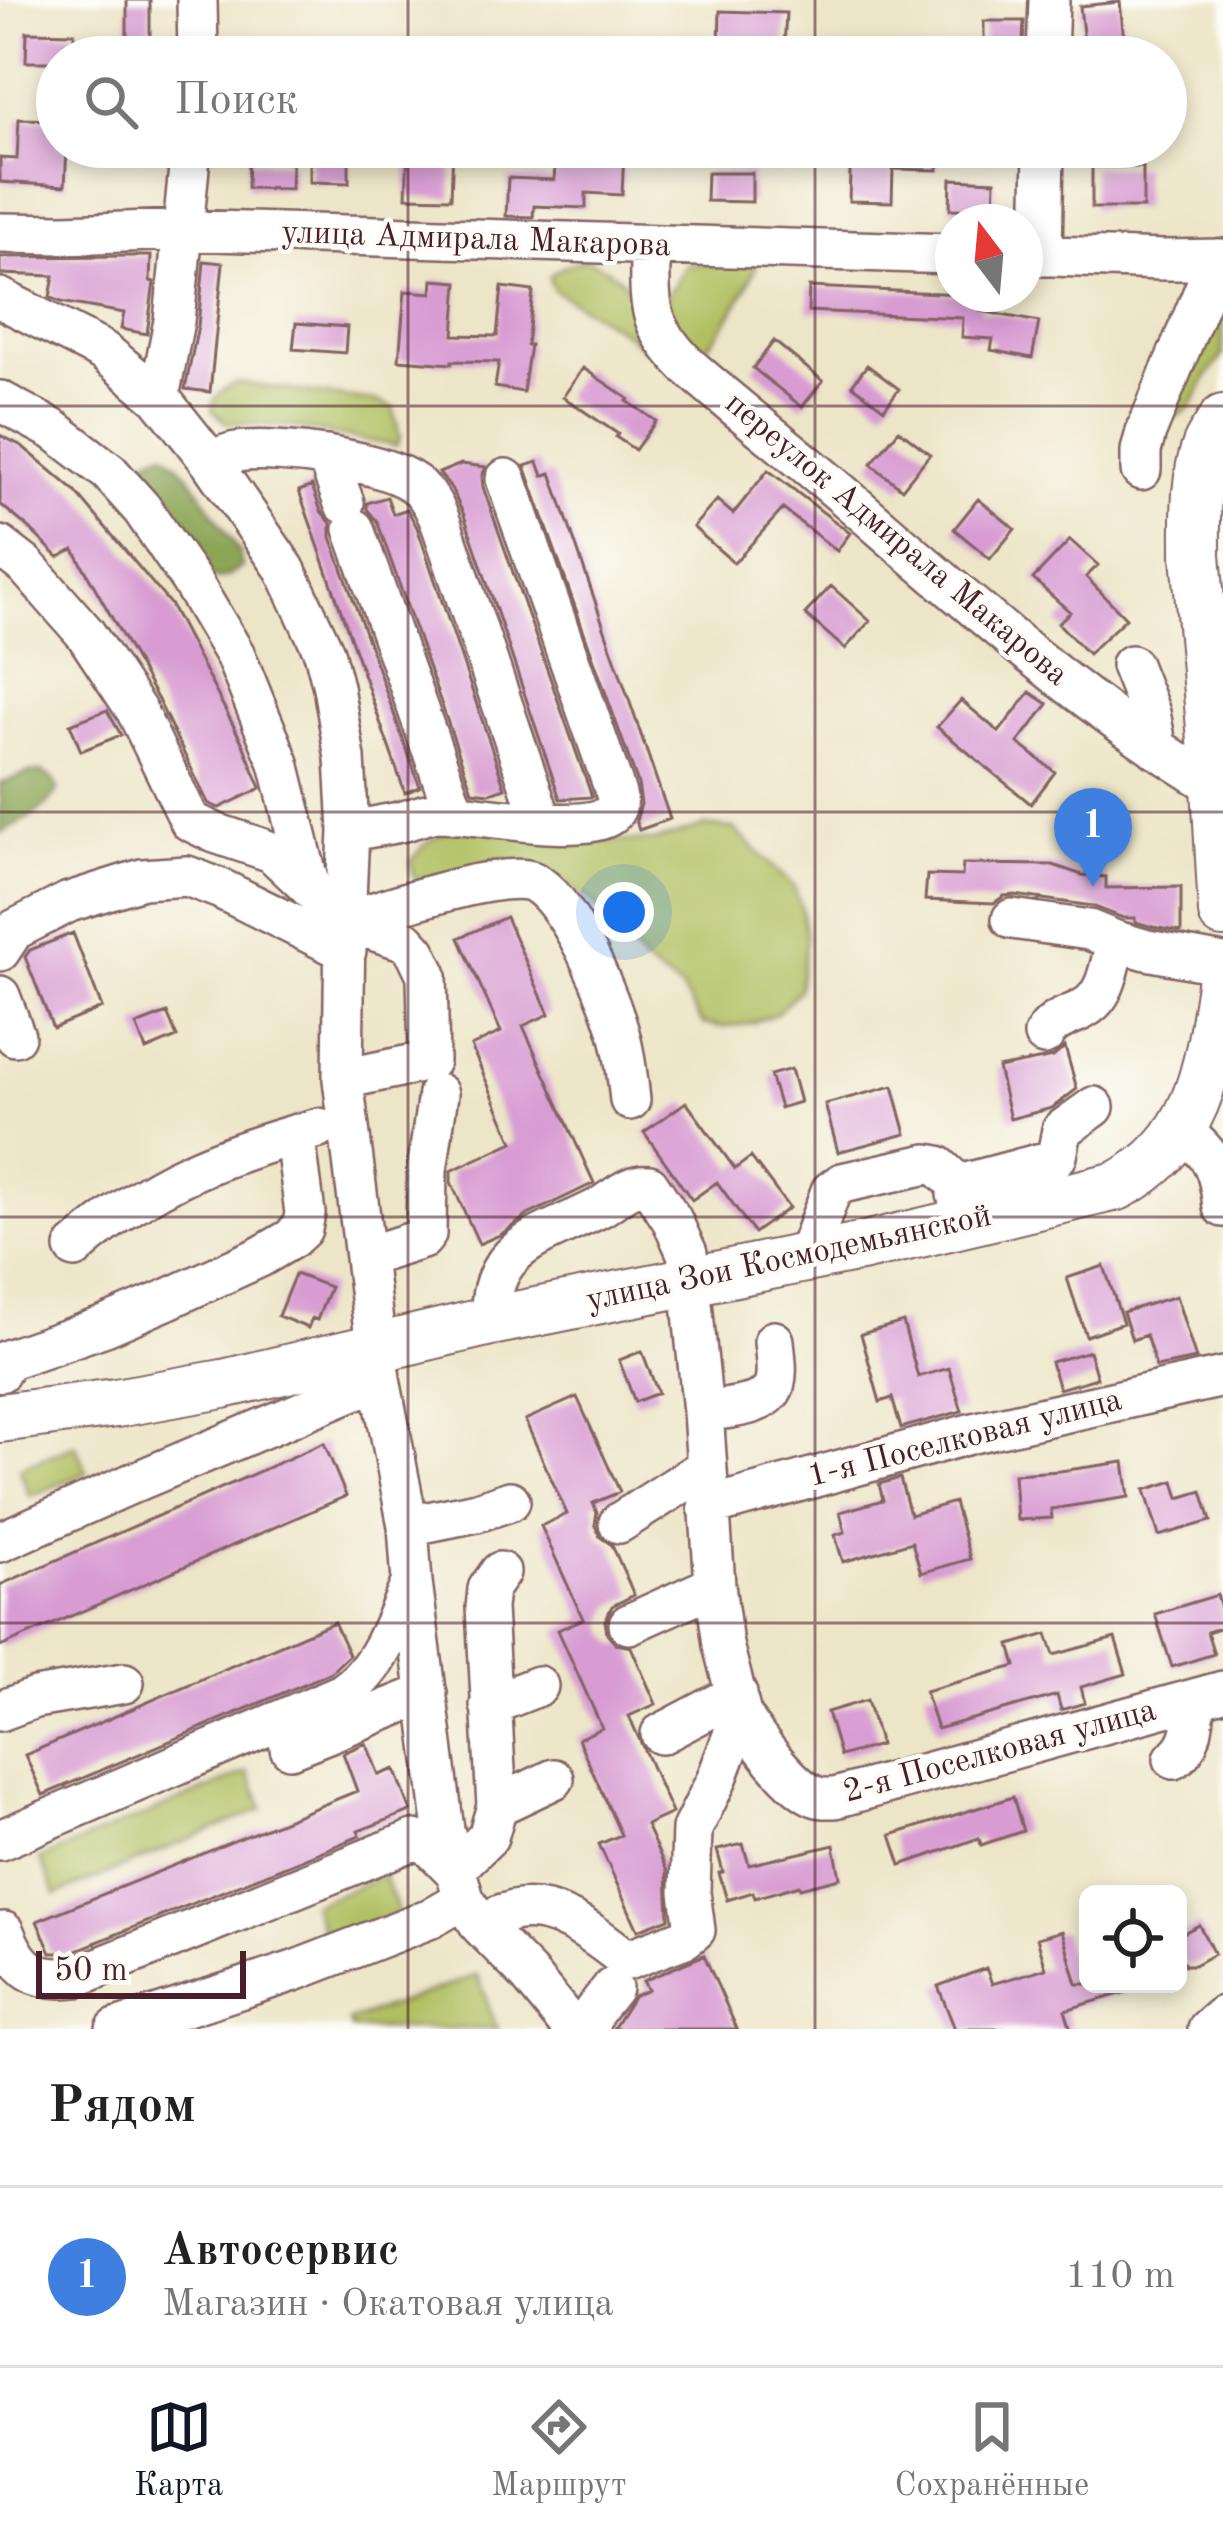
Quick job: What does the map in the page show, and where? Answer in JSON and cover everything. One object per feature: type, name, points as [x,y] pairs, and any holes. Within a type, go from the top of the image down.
[{"type":"main road","points":[[1223,419],[1208,444],[1200,476],[1209,557],[1223,914]]},
{"type":"main road","points":[[1182,1131],[1207,1062],[1223,967]]},
{"type":"main road","name":"улица Зои Космодемьянской","points":[[3,1381],[223,1384],[378,1364],[491,1321],[806,1258],[962,1204],[1118,1186],[1152,1164],[1182,1131]]},
{"type":"street","points":[[197,0],[198,36]]},
{"type":"street","points":[[1047,36],[1048,0]]},
{"type":"street","points":[[159,397],[174,321],[189,168]]},
{"type":"street","points":[[1039,204],[1042,168]]},
{"type":"street","name":"улица Адмирала Макарова","points":[[0,233],[183,230],[935,254]]},
{"type":"street","name":"переулок Адмирала Макарова","points":[[650,246],[650,304],[666,344],[677,355],[1085,696],[1216,786]]},
{"type":"street","points":[[1043,255],[1220,259],[1146,433],[1141,470]]},
{"type":"street","points":[[0,298],[103,351],[159,397],[210,461],[284,569],[324,652],[345,758],[349,831],[344,1078],[348,1124],[378,1364],[408,1526],[444,1830],[466,1898]]},
{"type":"street","points":[[0,401],[54,430],[109,472],[142,509],[190,579],[235,656],[279,763],[310,888]]},
{"type":"street","points":[[210,461],[235,452],[286,451],[388,470],[417,485],[435,508],[542,822]]},
{"type":"street","points":[[327,456],[455,814]]},
{"type":"street","points":[[349,831],[436,811],[588,823],[604,819],[616,807],[506,479]]},
{"type":"street","points":[[0,546],[26,566],[86,632],[136,710],[190,821],[272,852],[310,888],[345,936]]},
{"type":"street","points":[[1131,665],[1150,713],[1156,749]]},
{"type":"street","points":[[0,951],[14,930],[69,902],[142,880],[187,876],[345,936],[406,941],[427,975],[444,1084],[427,1170],[426,1234],[365,1257]]},
{"type":"street","points":[[345,936],[497,881],[531,880],[551,894],[572,921],[605,994],[622,1042],[630,1100]]},
{"type":"street","points":[[1012,920],[1089,930],[1223,967]]},
{"type":"street","points":[[1044,1035],[1049,1025],[1088,1008],[1100,994],[1116,941]]},
{"type":"street","points":[[0,996],[15,1036]]},
{"type":"street","points":[[344,1078],[444,1084]]},
{"type":"street","points":[[806,1258],[830,1190],[842,1183],[927,1164],[946,1171],[962,1204],[1053,1160],[1062,1130],[1094,1107]]},
{"type":"street","points":[[75,1248],[146,1192],[209,1162],[314,1129],[348,1124]]},
{"type":"street","points":[[1182,1131],[1205,1149],[1218,1176],[1223,1207]]},
{"type":"street","points":[[3,1381],[291,1239],[302,1229],[305,1213],[295,1137]]},
{"type":"street","points":[[491,1321],[490,1293],[521,1245],[634,1185],[649,1186],[687,1253],[715,1585],[724,1645],[745,1717],[716,1839]]},
{"type":"street","points":[[703,1412],[761,1401],[773,1392],[774,1341]]},
{"type":"street","points":[[0,1542],[192,1457],[378,1364]]},
{"type":"street","name":"1-я Поселковая улица","points":[[619,1523],[707,1487],[1223,1377]]},
{"type":"street","points":[[408,1526],[510,1501]]},
{"type":"street","points":[[116,2029],[294,1971],[431,1918],[466,1898],[497,1806],[486,1608],[488,1589],[500,1572]]},
{"type":"street","points":[[0,1840],[354,1687],[375,1663],[412,1582]]},
{"type":"street","points":[[629,1624],[715,1585]]},
{"type":"street","points":[[0,1711],[50,1695],[124,1684]]},
{"type":"street","points":[[490,1705],[538,1686]]},
{"type":"street","points":[[290,1748],[427,1693]]},
{"type":"street","points":[[1174,1759],[1185,1751],[1210,1695]]},
{"type":"street","name":"2-я Поселковая улица","points":[[745,1717],[806,1791],[819,1798],[835,1798],[1210,1695]]},
{"type":"street","points":[[661,1734],[745,1717]]},
{"type":"street","points":[[466,1898],[505,1913],[545,1913],[571,1921],[627,1960],[685,1938],[695,1930],[692,1829],[745,1717]]},
{"type":"street","points":[[497,1806],[554,1779]]},
{"type":"street","points":[[4,1932],[14,1956],[39,1977],[76,1977],[414,1840],[427,1843],[573,2029]]},
{"type":"street","points":[[586,2029],[612,1988]]},
{"type":"street","points":[[1208,2029],[1223,2016]]},
{"type":"green space","points":[[587,260],[625,283],[649,347],[643,348],[554,290],[552,274]]},
{"type":"green space","points":[[687,264],[756,264],[719,331],[707,345],[696,348],[687,342],[665,299]]},
{"type":"green space","points":[[1223,284],[1223,355],[1192,405],[1180,415],[1166,417]]},
{"type":"green space","points":[[239,383],[380,402],[393,407],[400,438],[396,446],[292,427],[226,422],[212,410],[213,405],[221,392]]},
{"type":"green space","points":[[165,452],[188,474],[239,552],[242,567],[227,577],[217,579],[208,573],[139,474],[145,462]]},
{"type":"green space","points":[[42,772],[58,790],[48,804],[0,833],[0,784]]},
{"type":"green space","points":[[705,826],[733,828],[794,887],[801,907],[806,937],[799,990],[776,1014],[748,1024],[703,1024],[681,989],[644,963],[590,900],[558,879],[422,884],[413,876],[411,862],[424,845],[457,828],[655,841]]},
{"type":"green space","points":[[76,1445],[87,1473],[30,1496],[19,1468]]},
{"type":"green space","points":[[248,1772],[263,1809],[56,1895],[40,1859]]},
{"type":"green space","points":[[384,1876],[398,1914],[327,1942],[312,1904]]},
{"type":"green space","points":[[478,1975],[497,2029],[351,2029],[349,2021]]},
{"type":"building","points":[[127,0],[150,0],[150,36],[127,36]]},
{"type":"building","points":[[1120,2],[1124,36],[1083,36],[1080,6]]},
{"type":"building","points":[[720,11],[786,13],[785,36],[719,36]]},
{"type":"building","points":[[984,21],[1024,21],[1023,36],[984,36]]},
{"type":"building","points":[[27,32],[74,33],[36,36],[36,62],[26,62]]},
{"type":"building","points":[[19,119],[36,119],[36,168],[66,168],[65,186],[0,182],[0,158],[17,159]]},
{"type":"building","points":[[248,168],[292,168],[291,189],[247,188]]},
{"type":"building","points":[[310,168],[349,168],[349,183],[310,182]]},
{"type":"building","points":[[407,168],[452,168],[451,198],[406,197]]},
{"type":"building","points":[[555,168],[623,168],[622,195],[586,193],[586,208],[534,206],[533,217],[506,216],[508,178],[554,180]]},
{"type":"building","points":[[850,168],[938,168],[893,169],[892,202],[849,201]]},
{"type":"building","points":[[1092,168],[1143,168],[1143,208],[1092,208]]},
{"type":"building","points":[[707,173],[752,173],[752,202],[706,201]]},
{"type":"building","points":[[951,179],[995,181],[994,204],[950,204]]},
{"type":"building","points":[[151,256],[150,281],[154,282],[147,334],[121,329],[124,313],[50,297],[54,276],[0,274],[0,257]]},
{"type":"building","points":[[204,261],[223,263],[210,392],[185,389],[198,326]]},
{"type":"building","points":[[433,280],[458,282],[454,335],[497,336],[502,287],[533,291],[523,392],[495,387],[499,362],[399,360],[405,291],[432,293]]},
{"type":"building","points":[[809,287],[935,293],[935,312],[986,312],[1039,322],[1032,358],[991,350],[993,339],[962,337],[963,318],[808,311]]},
{"type":"building","points":[[296,323],[347,327],[345,353],[293,349]]},
{"type":"building","points":[[774,341],[823,381],[802,407],[753,368]]},
{"type":"building","points":[[867,365],[899,389],[884,409],[852,385]]},
{"type":"building","points":[[583,368],[656,421],[635,450],[563,397]]},
{"type":"building","points":[[899,430],[930,454],[902,489],[871,464]]},
{"type":"building","points":[[0,435],[22,446],[75,491],[170,604],[261,788],[219,808],[208,803],[158,700],[74,550],[58,557],[0,504]]},
{"type":"building","points":[[538,462],[543,476],[551,473],[670,819],[639,830],[638,784],[525,466]]},
{"type":"building","points":[[461,464],[486,467],[483,487],[592,797],[560,799],[464,515],[439,473]]},
{"type":"building","points":[[768,470],[850,533],[837,551],[783,509],[734,563],[693,527],[717,500],[733,514]]},
{"type":"building","points":[[312,486],[331,523],[331,537],[420,787],[405,793],[299,491]]},
{"type":"building","points":[[387,497],[393,514],[407,509],[417,527],[505,788],[490,793],[472,791],[377,521],[367,509],[367,503]]},
{"type":"building","points":[[978,499],[1015,529],[990,559],[954,529]]},
{"type":"building","points":[[1070,540],[1098,565],[1086,577],[1126,618],[1088,654],[1058,623],[1070,612],[1033,579]]},
{"type":"building","points":[[831,586],[870,621],[845,649],[805,614]]},
{"type":"building","points":[[1030,692],[1048,704],[1018,743],[1055,772],[1031,804],[937,727],[961,700],[999,732]]},
{"type":"building","points":[[107,710],[121,735],[81,751],[70,724]]},
{"type":"building","points":[[963,864],[1053,865],[1106,877],[1106,888],[1181,887],[1181,932],[1092,906],[1015,895],[994,903],[925,900],[927,875],[962,876]]},
{"type":"building","points":[[506,917],[549,1014],[523,1026],[594,1183],[479,1244],[451,1182],[451,1171],[513,1142],[471,1046],[501,1032],[459,938]]},
{"type":"building","points":[[73,933],[102,1008],[53,1028],[25,957],[30,950]]},
{"type":"building","points":[[167,1013],[177,1037],[146,1050],[136,1025]]},
{"type":"building","points":[[1065,1047],[1077,1089],[1052,1108],[1010,1119],[998,1068],[1053,1057]]},
{"type":"building","points":[[791,1069],[800,1102],[780,1108],[770,1075]]},
{"type":"building","points":[[893,1086],[906,1134],[838,1152],[825,1104]]},
{"type":"building","points":[[686,1102],[735,1169],[751,1157],[789,1208],[754,1233],[717,1182],[692,1200],[644,1132]]},
{"type":"building","points":[[1104,1266],[1123,1323],[1086,1336],[1067,1278]]},
{"type":"building","points":[[295,1274],[330,1287],[317,1320],[312,1318],[308,1328],[278,1316]]},
{"type":"building","points":[[1176,1296],[1196,1359],[1156,1367],[1146,1335],[1132,1340],[1123,1312]]},
{"type":"building","points":[[903,1322],[918,1377],[949,1368],[962,1411],[901,1428],[892,1398],[880,1402],[861,1334]]},
{"type":"building","points":[[642,1351],[658,1393],[635,1402],[619,1360]]},
{"type":"building","points":[[1089,1351],[1097,1378],[1059,1389],[1051,1362]]},
{"type":"building","points":[[577,1397],[620,1492],[593,1503],[595,1525],[600,1537],[612,1545],[634,1595],[612,1606],[605,1621],[607,1633],[616,1644],[631,1647],[656,1704],[629,1716],[672,1813],[646,1825],[667,1871],[669,1918],[638,1930],[599,1844],[621,1835],[578,1739],[602,1728],[558,1630],[583,1619],[541,1526],[567,1514],[525,1420]]},
{"type":"building","points":[[324,1443],[346,1496],[0,1647],[0,1585]]},
{"type":"building","points":[[1124,1462],[1129,1497],[1051,1509],[1052,1518],[1017,1520],[1014,1474]]},
{"type":"building","points":[[900,1478],[910,1515],[954,1502],[970,1559],[921,1573],[912,1542],[843,1562],[835,1535],[845,1532],[840,1512],[883,1500],[879,1484]]},
{"type":"building","points":[[1174,1481],[1179,1498],[1202,1491],[1211,1521],[1159,1536],[1145,1490]]},
{"type":"building","points":[[1217,1595],[1223,1627],[1207,1632],[1214,1654],[1172,1667],[1155,1614]]},
{"type":"building","points":[[334,1622],[349,1655],[330,1673],[43,1795],[25,1755]]},
{"type":"building","points":[[1047,1634],[1054,1655],[1115,1638],[1126,1674],[1081,1687],[1085,1703],[1061,1710],[1057,1695],[937,1729],[925,1691],[1016,1666],[1010,1645]]},
{"type":"building","points":[[867,1700],[880,1745],[840,1756],[827,1712]]},
{"type":"building","points":[[366,1743],[379,1775],[395,1769],[411,1811],[70,1953],[51,1953],[37,1921],[357,1791],[343,1753]]},
{"type":"building","points":[[1013,1797],[1023,1831],[981,1845],[979,1838],[901,1865],[891,1835]]},
{"type":"building","points":[[743,1844],[749,1865],[834,1845],[840,1878],[727,1900],[717,1850]]},
{"type":"building","points":[[1199,1925],[1214,1954],[1187,1965],[1187,1931]]},
{"type":"building","points":[[1062,1931],[1079,1993],[1124,1993],[1065,2010],[1071,2029],[955,2029],[938,1986],[986,1968],[992,1984],[1046,1968],[1037,1938]]},
{"type":"building","points":[[704,1955],[737,2029],[613,2029],[634,1996],[648,1990],[643,1981]]},
{"type":"place","name":"Автосервис","points":[[1093,887]]}]
